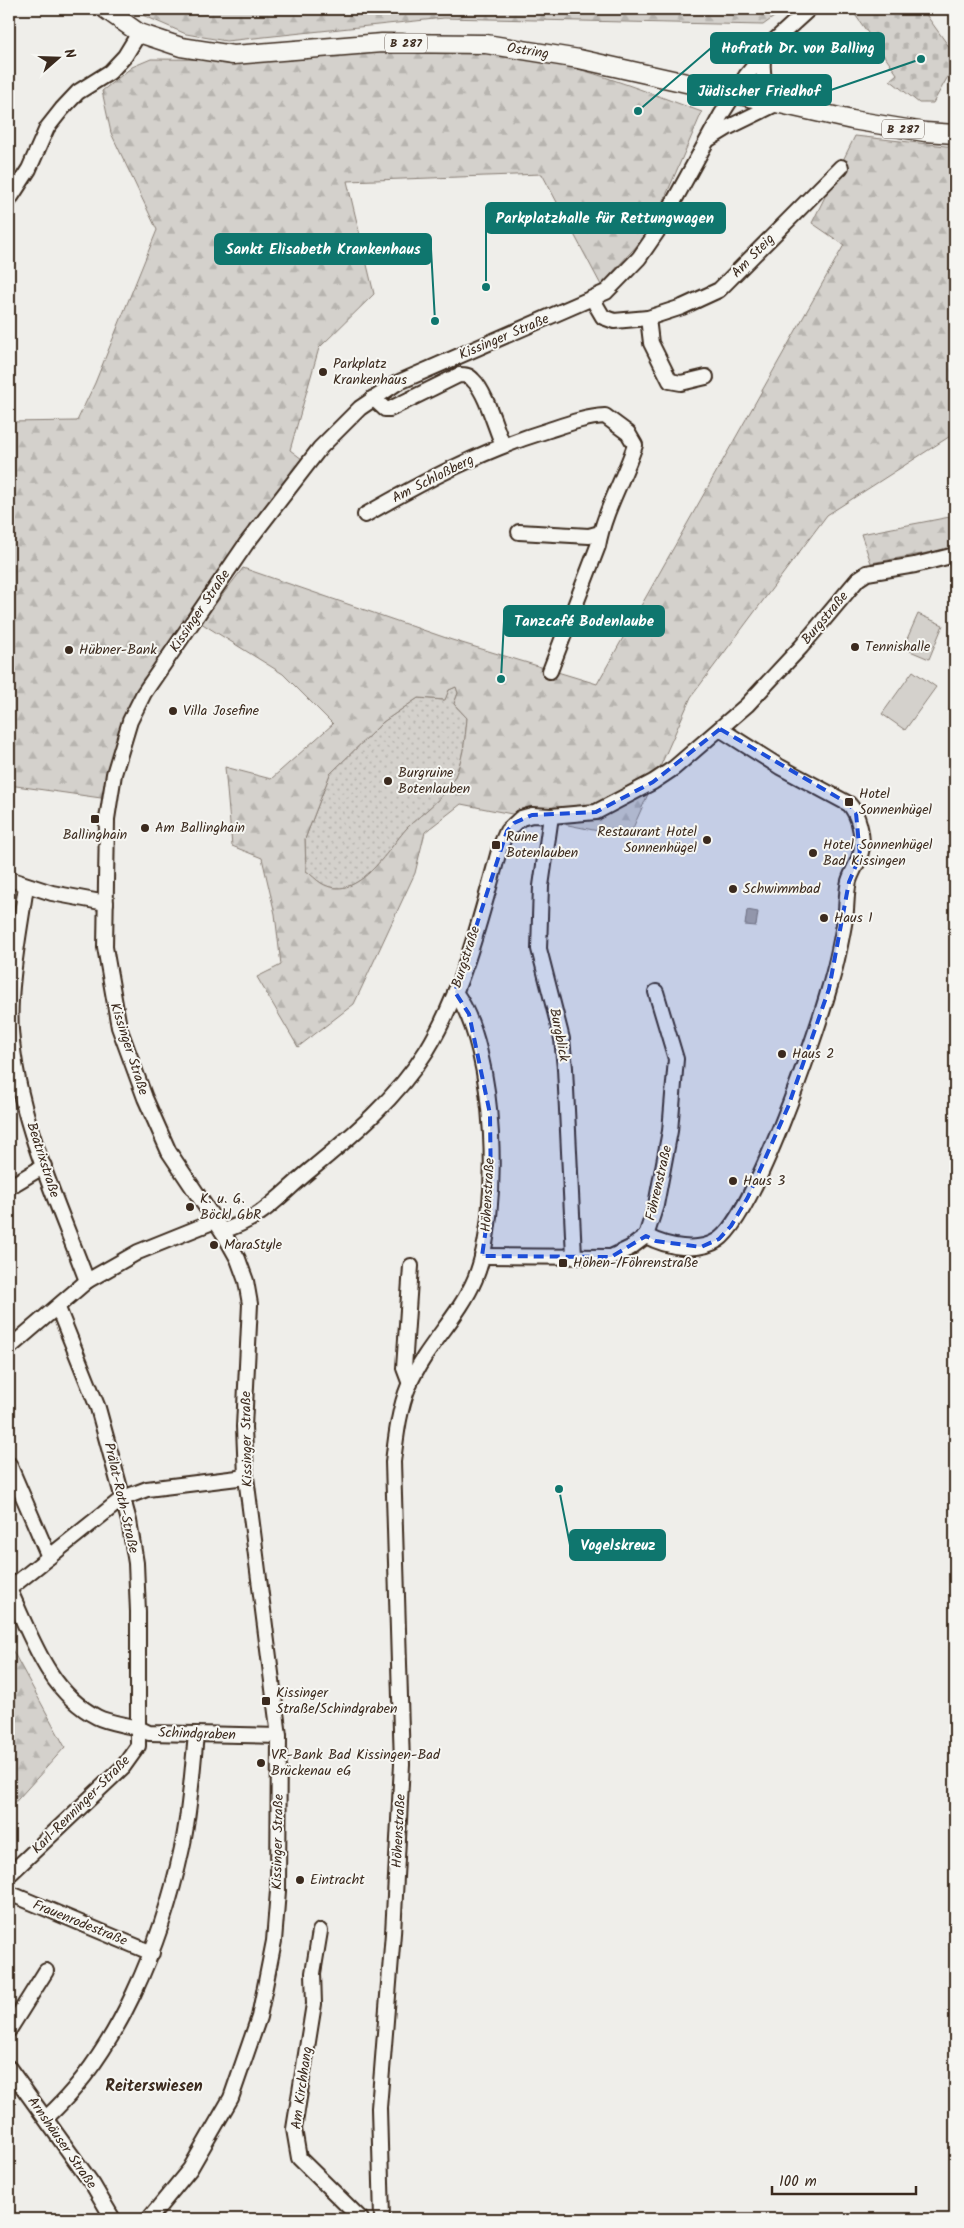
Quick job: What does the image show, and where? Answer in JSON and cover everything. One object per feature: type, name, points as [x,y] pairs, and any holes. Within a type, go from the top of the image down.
[{"type":"main road","name":"Ostring","points":[[105,9],[139,33],[181,47],[232,54],[382,43],[486,44],[579,59],[735,95],[879,125],[925,132],[955,134]]},
{"type":"street","name":"Kissinger Straße","points":[[149,2219],[190,2169],[231,2098],[259,2017],[274,1941],[278,1891],[279,1736],[246,1477],[244,1427],[250,1304],[246,1282],[238,1259],[169,1152],[126,1049],[111,988],[105,947],[110,792],[130,721],[144,693],[246,544],[320,448],[373,398],[435,366],[595,299],[606,292],[639,258],[657,232],[708,140],[764,52],[792,22],[809,9]]},
{"type":"street","points":[[9,200],[28,169],[47,128],[78,92],[110,72],[125,56],[139,33]]},
{"type":"street","points":[[708,140],[727,128],[778,103],[764,81],[762,68],[764,52]]},
{"type":"street","name":"Am Steig","points":[[595,299],[596,305],[603,317],[614,321],[648,318],[682,307],[718,290],[841,167]]},
{"type":"street","points":[[648,318],[651,343],[670,381],[682,383],[706,377]]},
{"type":"street","points":[[373,398],[385,409],[390,409],[459,375],[467,376],[474,381],[481,392],[503,444]]},
{"type":"street","name":"Am Schloßberg","points":[[364,515],[430,478],[503,444],[597,416],[605,416],[628,433],[635,445],[600,533],[598,546],[550,671]]},
{"type":"street","points":[[519,532],[589,536],[600,533]]},
{"type":"street","name":"Burgstraße","points":[[9,1348],[58,1308],[86,1281],[138,1252],[218,1226],[242,1224],[268,1209],[284,1192],[373,1116],[427,1049],[455,992],[507,831],[521,818],[532,815],[551,816],[596,812],[674,768],[747,705],[801,647],[858,579],[875,570],[915,565],[955,555]]},
{"type":"street","points":[[646,1236],[656,1241],[689,1247],[701,1247],[719,1239],[731,1226],[748,1197],[786,1112],[829,989],[844,921],[849,882],[860,856],[862,843],[856,813],[849,804],[786,770],[720,729]]},
{"type":"street","name":"Burgblick","points":[[551,816],[541,886],[539,949],[562,1038],[574,1256]]},
{"type":"street","points":[[9,879],[52,893],[106,903]]},
{"type":"street","name":"Beatrixstraße","points":[[26,886],[12,998],[10,1030],[21,1089],[44,1166],[86,1281]]},
{"type":"street","name":"Höhenstraße","points":[[382,2219],[378,2108],[393,1933],[402,1764],[393,1462],[398,1428],[410,1384],[475,1279],[482,1256],[491,1194],[490,1114],[485,1080],[469,1014],[455,992]]},
{"type":"street","name":"Föhrenstraße","points":[[482,1256],[611,1257],[630,1248],[646,1236],[656,1205],[670,1130],[676,1059],[656,992]]},
{"type":"street","points":[[9,1187],[44,1166]]},
{"type":"street","name":"Höhenstraße","points":[[410,1384],[404,1368],[411,1266]]},
{"type":"street","name":"Prälat-Roth-Straße","points":[[58,1308],[98,1408],[122,1498],[136,1563],[139,1728]]},
{"type":"street","points":[[9,1464],[49,1557]]},
{"type":"street","points":[[9,1589],[122,1498],[147,1489],[246,1477]]},
{"type":"street","name":"Schindgraben","points":[[9,1589],[48,1670],[60,1688],[77,1703],[99,1718],[139,1728],[149,1733],[279,1736]]},
{"type":"street","name":"Karl-Renninger-Straße","points":[[9,1875],[122,1767],[138,1746],[139,1728]]},
{"type":"street","points":[[46,2118],[65,2100],[109,2038],[137,1988],[152,1953],[183,1847],[196,1735]]},
{"type":"street","name":"Frauenrodestraße","points":[[9,1894],[152,1953]]},
{"type":"street","name":"Am Kirchhang","points":[[320,1931],[313,1973],[314,2004],[294,2129],[299,2158],[361,2219]]},
{"type":"street","points":[[9,2030],[46,1971]]},
{"type":"street","name":"Arnshäuser Straße","points":[[9,2068],[46,2118],[113,2219]]},
{"type":"highlighted area","points":[[720,729],[849,804],[856,813],[860,856],[849,882],[829,989],[788,1107],[748,1197],[731,1226],[719,1239],[701,1247],[656,1241],[646,1236],[611,1257],[482,1256],[491,1194],[490,1114],[469,1014],[455,992],[507,831],[514,823],[532,815],[596,812],[653,782]]},
{"type":"green space","points":[[134,9],[785,9],[763,25],[444,18],[226,41],[186,34],[138,13]]},
{"type":"green space","points":[[851,9],[922,9],[955,55],[955,64],[933,103],[919,103],[890,80],[897,74]]},
{"type":"green space","points":[[395,51],[478,53],[550,62],[616,81],[702,112],[651,230],[601,285],[542,174],[347,181],[374,294],[319,348],[290,450],[302,459],[221,568],[138,689],[117,742],[101,798],[9,785],[9,422],[77,421],[95,383],[157,230],[111,133],[102,91],[132,67],[151,59],[272,60]]},
{"type":"green space","points":[[855,136],[955,147],[955,433],[827,515],[691,697],[629,837],[461,804],[425,832],[415,873],[354,1004],[298,1047],[257,977],[281,965],[275,914],[262,858],[232,846],[225,767],[271,779],[333,724],[283,674],[201,623],[243,568],[452,640],[597,684],[844,245],[812,223]],"holes":[[[456,687],[458,693],[454,704],[467,718],[461,758],[449,787],[407,828],[381,860],[359,881],[347,887],[334,888],[319,882],[306,871],[305,839],[330,774],[383,722],[418,698],[445,700],[449,690]]]},
{"type":"green space","points":[[955,516],[955,548],[871,563],[861,534]]},
{"type":"green space","points":[[918,614],[943,625],[929,659],[903,648]]},
{"type":"green space","points":[[913,671],[936,687],[905,730],[882,714]]},
{"type":"green space","points":[[456,687],[458,693],[454,704],[467,718],[461,758],[449,787],[407,828],[381,860],[359,881],[347,887],[334,888],[319,882],[306,871],[305,839],[330,774],[383,722],[418,698],[444,700],[449,690]]},
{"type":"green space","points":[[9,1644],[65,1747],[9,1809]]},
{"type":"shaded area","points":[[747,910],[758,912],[756,926],[745,925]]},
{"type":"place","name":"Jüdischer Friedhof","points":[[921,59]]},
{"type":"place","name":"Hofrath Dr. von Balling","points":[[638,111]]},
{"type":"place","name":"Parkplatzhalle für Rettungwagen","points":[[486,287]]},
{"type":"place","name":"Sankt Elisabeth Krankenhaus","points":[[435,321]]},
{"type":"place","name":"Parkplatz Krankenhaus","points":[[323,372]]},
{"type":"place","name":"Tennishalle","points":[[855,647]]},
{"type":"place","name":"Hübner-Bank","points":[[69,650]]},
{"type":"place","name":"Tanzcafé Bodenlaube","points":[[501,679]]},
{"type":"place","name":"Villa Josefine","points":[[173,711]]},
{"type":"place","name":"Burgruine Botenlauben","points":[[388,781]]},
{"type":"place","name":"Hotel Sonnenhügel","points":[[849,802]]},
{"type":"place","name":"Ballinghain","points":[[95,819]]},
{"type":"place","name":"Am Ballinghain","points":[[145,828]]},
{"type":"place","name":"Restaurant Hotel Sonnenhügel","points":[[707,840]]},
{"type":"place","name":"Ruine Botenlauben","points":[[496,845]]},
{"type":"place","name":"Hotel Sonnenhügel Bad Kissingen","points":[[813,853]]},
{"type":"place","name":"Schwimmbad","points":[[733,889]]},
{"type":"place","name":"Haus 1","points":[[824,918]]},
{"type":"place","name":"Haus 2","points":[[782,1054]]},
{"type":"place","name":"Haus 3","points":[[733,1181]]},
{"type":"place","name":"K. u. G. Böckl GbR","points":[[190,1207]]},
{"type":"place","name":"MaraStyle","points":[[214,1245]]},
{"type":"place","name":"Höhen-/Föhrenstraße","points":[[563,1263]]},
{"type":"place","name":"Vogelskreuz","points":[[559,1489]]},
{"type":"place","name":"Kissinger Straße/Schindgraben","points":[[266,1701]]},
{"type":"place","name":"VR-Bank Bad Kissingen-Bad Brückenau eG","points":[[261,1763]]},
{"type":"place","name":"Eintracht","points":[[300,1880]]},
{"type":"district","name":"Reiterswiesen","points":[[154,2086]]}]
